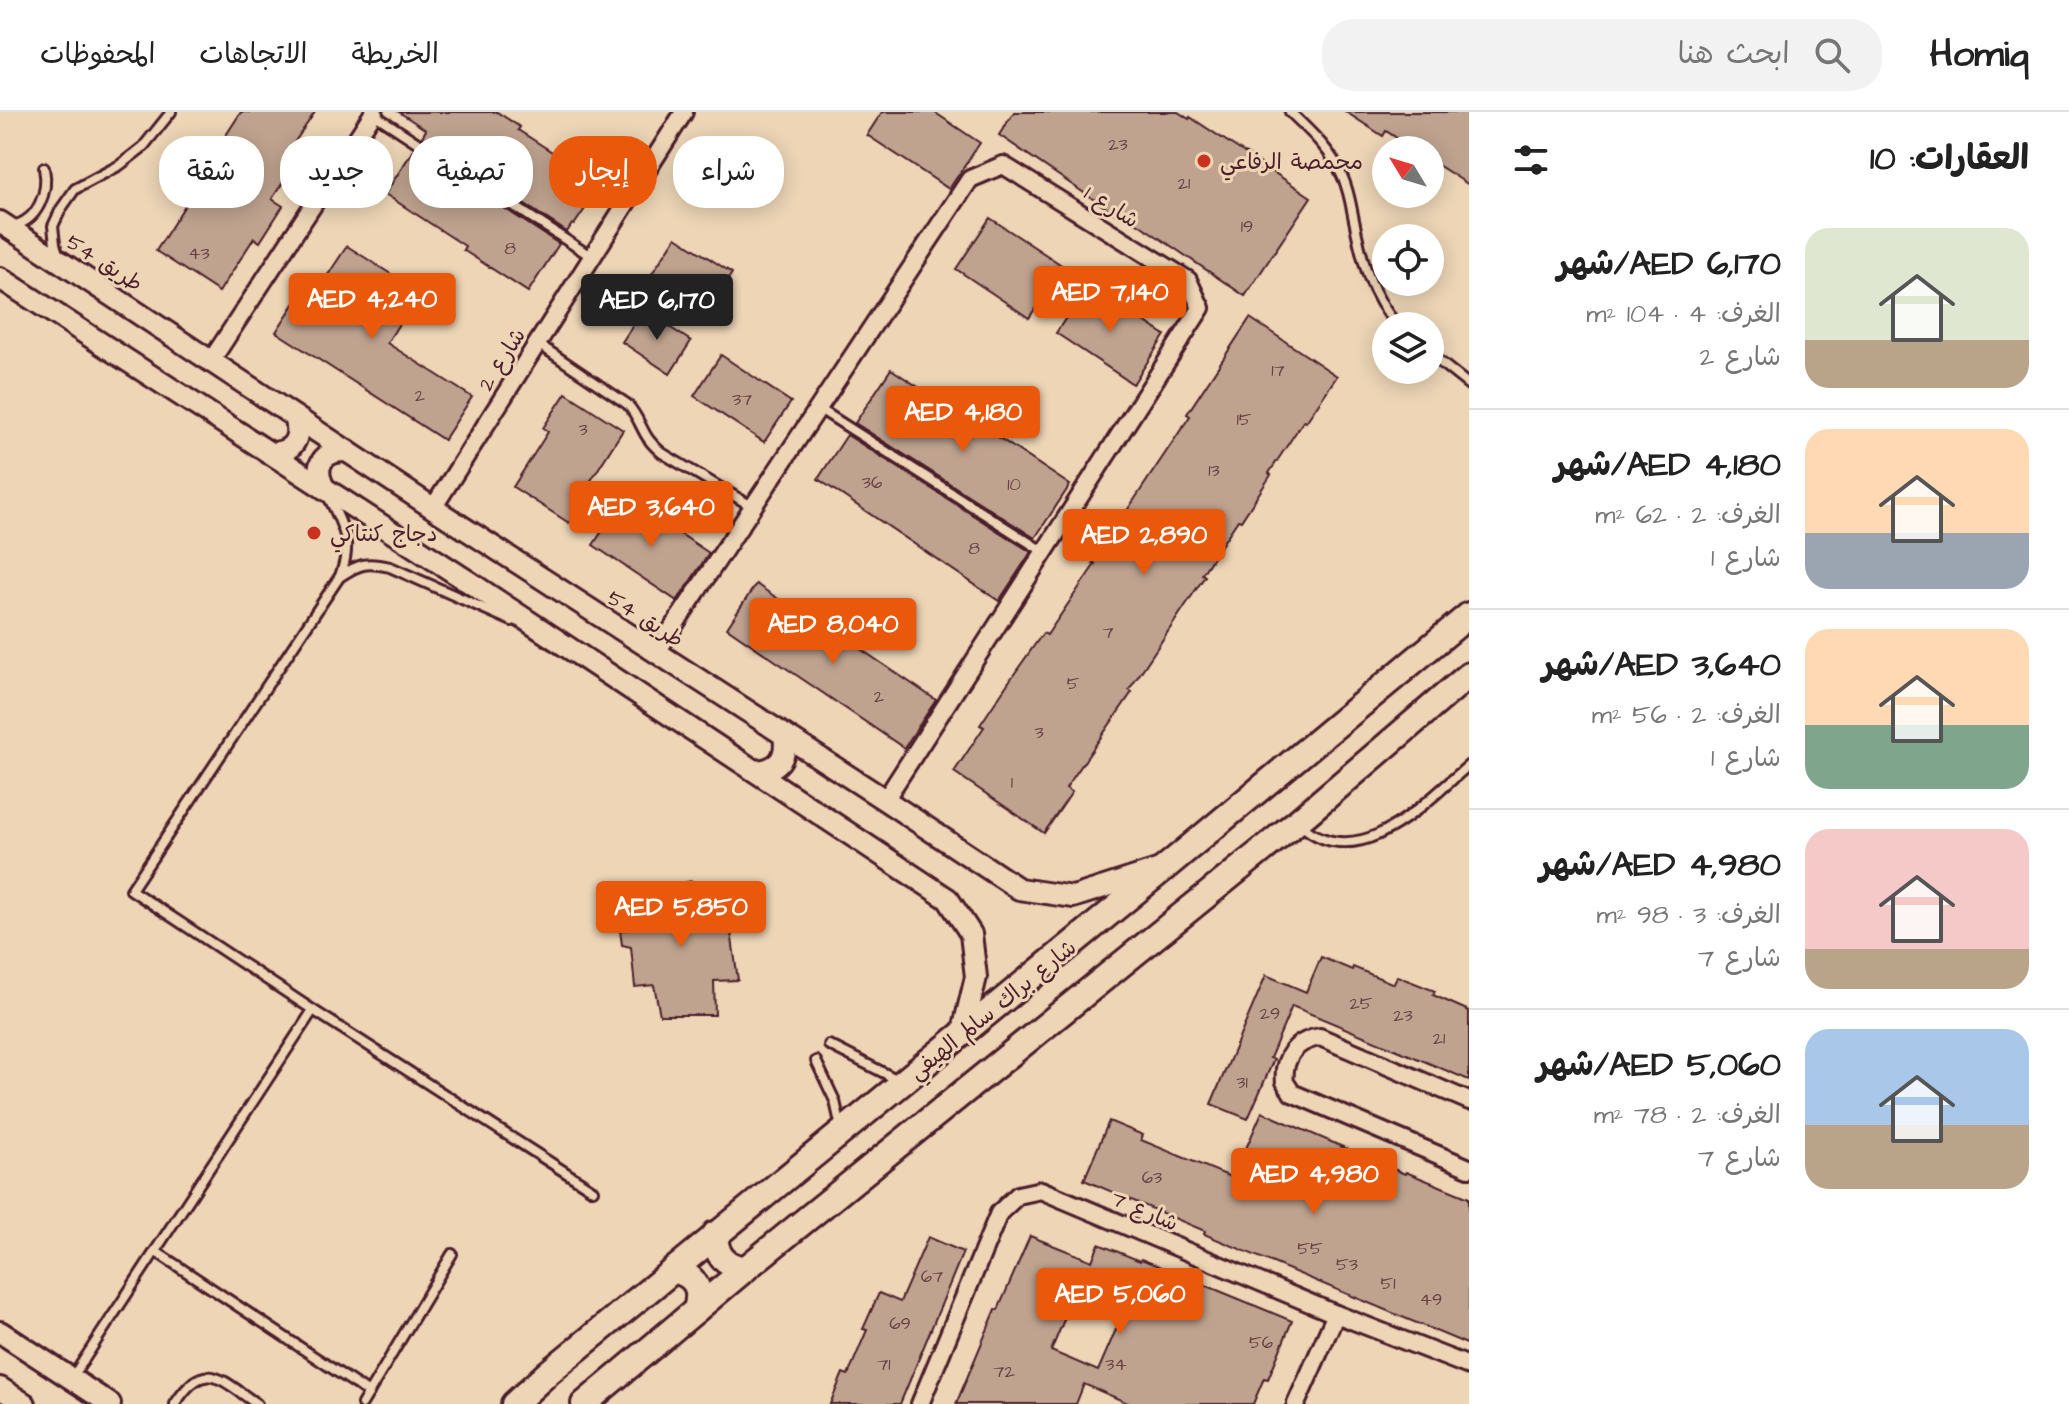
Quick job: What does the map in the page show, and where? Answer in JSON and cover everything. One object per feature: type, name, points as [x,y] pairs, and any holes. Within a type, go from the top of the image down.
[{"type":"main road","name":"شارع براك سالم الهيفي","points":[[514,1404],[715,1234],[962,1035],[1469,615]]},
{"type":"main road","points":[[584,1404],[745,1269],[1297,822],[1469,675]]},
{"type":"main road","points":[[715,1234],[716,1247],[722,1259],[732,1266],[745,1269]]},
{"type":"main road","points":[[675,1270],[687,1274],[696,1284],[699,1297],[696,1310]]},
{"type":"street","name":"شارع 2","points":[[433,508],[684,112]]},
{"type":"street","points":[[211,361],[372,113]]},
{"type":"street","name":"شارع 1","points":[[656,653],[970,179],[1003,165],[1188,280],[1201,308],[885,800]]},
{"type":"street","name":"طريق 54","points":[[4,225],[1019,889],[1073,897],[1167,866]]},
{"type":"street","points":[[0,278],[948,899],[971,934],[976,977],[962,1035]]},
{"type":"street","points":[[269,453],[281,453],[297,439],[295,417]]},
{"type":"street","points":[[324,488],[318,478],[319,466],[325,456],[335,451],[347,451]]},
{"type":"street","points":[[755,771],[776,766],[786,746],[784,735]]},
{"type":"street","points":[[1469,1101],[1320,1037],[1307,1039],[1296,1046],[1288,1057],[1284,1073],[1285,1082],[1292,1093],[1469,1168]]},
{"type":"street","name":"شارع 7","points":[[920,1404],[999,1213],[1018,1195],[1041,1190],[1336,1314],[1469,1366]]},
{"type":"street","points":[[1296,1404],[1336,1314]]},
{"type":"street","points":[[0,1332],[110,1404]]},
{"type":"street","points":[[0,1388],[25,1404]]},
{"type":"lane","points":[[60,261],[53,226],[75,189],[120,165],[143,147],[171,112]]},
{"type":"lane","points":[[1290,112],[1315,135],[1344,180],[1368,279],[1387,312]]},
{"type":"lane","points":[[372,113],[592,257]]},
{"type":"lane","points":[[4,225],[24,224],[35,213],[47,179],[44,168]]},
{"type":"lane","points":[[537,343],[627,404],[634,411],[649,441],[662,453],[753,507]]},
{"type":"lane","points":[[1444,365],[1469,385]]},
{"type":"lane","points":[[818,408],[1044,552]]},
{"type":"lane","points":[[324,488],[339,518],[347,546],[347,558],[340,576],[131,890],[593,1190]]},
{"type":"lane","points":[[340,576],[358,565],[372,563],[390,567],[563,644]]},
{"type":"lane","points":[[1297,822],[1318,838],[1330,842],[1367,839],[1395,827],[1469,765]]},
{"type":"lane","points":[[72,1379],[313,1010]]},
{"type":"lane","points":[[829,1045],[902,1082]]},
{"type":"lane","points":[[816,1061],[835,1101],[842,1131]]},
{"type":"lane","points":[[155,1251],[369,1393]]},
{"type":"lane","points":[[362,1404],[452,1254]]},
{"type":"lane","points":[[175,1404],[193,1380],[206,1376],[220,1379],[257,1404]]},
{"type":"building","points":[[241,112],[315,112],[299,136],[280,136],[280,187],[272,199],[282,208],[260,242],[254,238],[219,292],[156,251],[183,208],[264,208],[264,136],[225,136]]},
{"type":"building","points":[[399,112],[497,112],[520,127],[518,130],[527,136],[423,136],[426,130]]},
{"type":"building","points":[[882,112],[934,112],[980,143],[949,189],[867,135]]},
{"type":"building","points":[[1014,112],[1178,112],[1311,197],[1245,296],[1118,210],[1115,214],[999,135]]},
{"type":"building","points":[[1346,112],[1469,112],[1469,185],[1444,169],[1444,136],[1394,136],[1386,131],[1383,136]]},
{"type":"building","points":[[533,140],[549,150],[549,208],[586,208],[567,232],[530,208],[533,208]]},
{"type":"building","points":[[409,157],[409,208],[504,208],[559,244],[528,292],[393,199],[393,182]]},
{"type":"building","points":[[990,218],[1063,266],[1029,318],[956,269]]},
{"type":"building","points":[[676,237],[732,273],[707,312],[651,275]]},
{"type":"building","points":[[347,246],[419,292],[387,343],[472,397],[444,440],[276,332],[300,295],[310,302]]},
{"type":"building","points":[[1088,284],[1165,335],[1133,384],[1056,333]]},
{"type":"building","points":[[643,310],[691,341],[670,374],[622,342]]},
{"type":"building","points":[[1250,318],[1337,376],[1306,422],[1304,420],[1241,521],[1238,520],[1202,574],[1205,576],[1129,690],[1132,692],[1066,788],[1072,792],[1044,833],[954,772],[1010,680],[1043,633],[1047,635],[1095,564]]},
{"type":"building","points":[[721,355],[791,402],[764,442],[694,396]]},
{"type":"building","points":[[891,369],[1070,485],[1035,538],[855,423]]},
{"type":"building","points":[[566,393],[623,430],[590,482],[595,485],[569,523],[513,487],[548,432],[543,428]]},
{"type":"building","points":[[847,435],[1031,552],[999,601],[818,479]]},
{"type":"building","points":[[625,497],[709,553],[677,601],[593,545]]},
{"type":"building","points":[[756,584],[936,700],[904,748],[727,628]]},
{"type":"building","points":[[692,881],[694,901],[726,897],[738,980],[714,981],[715,1015],[660,1015],[654,985],[635,987],[631,947],[622,945],[620,930],[630,929],[628,902],[666,899],[664,887]]},
{"type":"building","points":[[1321,957],[1394,984],[1397,976],[1435,991],[1433,995],[1469,1011],[1469,1080],[1292,1006],[1270,1058],[1274,1059],[1248,1119],[1211,1104],[1266,975],[1306,992]]},
{"type":"building","points":[[1262,1112],[1469,1198],[1469,1345],[1084,1180],[1109,1121],[1143,1135],[1141,1140],[1233,1178]]},
{"type":"building","points":[[1030,1236],[1092,1261],[1099,1244],[1292,1321],[1268,1379],[1264,1378],[1253,1404],[1130,1404],[1084,1384],[1076,1404],[956,1404]],"holes":[[[1073,1298],[1121,1318],[1098,1371],[1051,1351]]]},
{"type":"building","points":[[928,1237],[963,1252],[900,1404],[830,1404],[843,1373],[848,1375],[879,1293],[900,1302]]},
{"type":"place","name":"محمصة الرفاعي","points":[[1204,161]]},
{"type":"place","name":"دجاج كنتاكي","points":[[314,533]]}]
